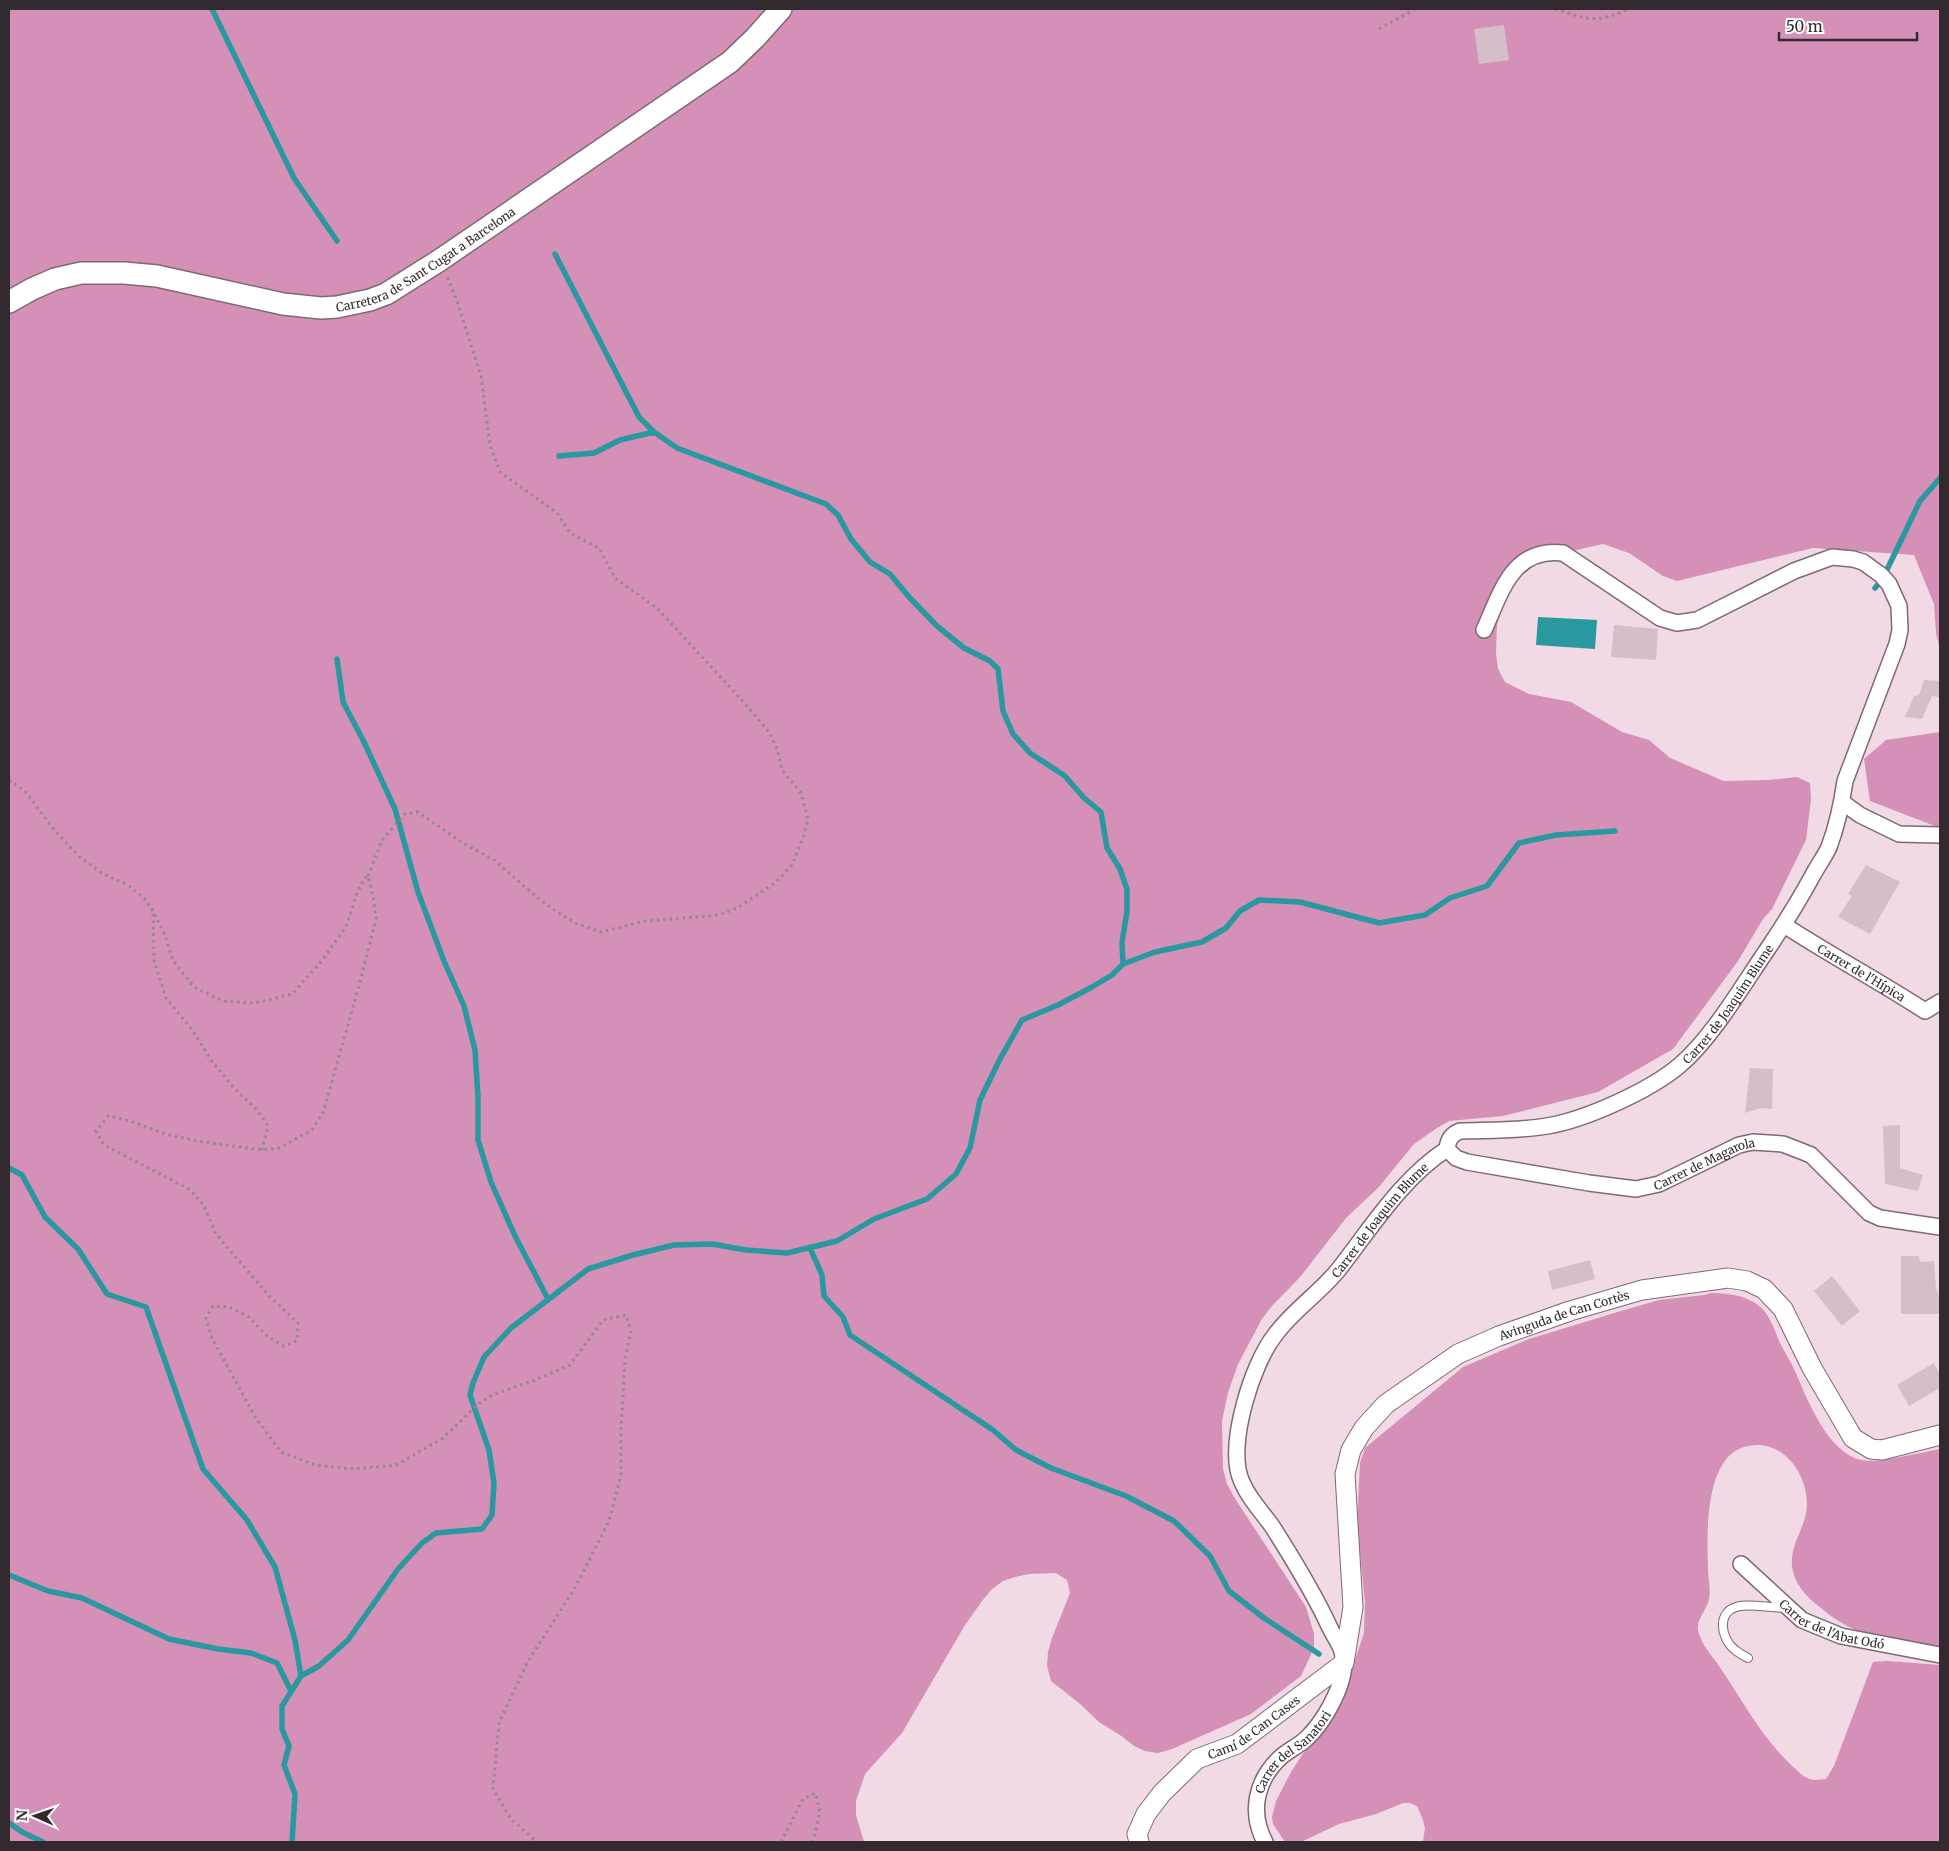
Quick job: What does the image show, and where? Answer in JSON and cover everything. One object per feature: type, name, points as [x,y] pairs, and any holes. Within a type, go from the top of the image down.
[{"type":"main road","name":"Carretera de Sant Cugat a Barcelona","points":[[9,302],[32,288],[55,279],[81,273],[124,273],[157,276],[283,304],[321,308],[337,307],[386,294],[440,260],[730,62],[781,9]]},
{"type":"street","name":"Carrer de Joaquim Blume","points":[[1344,1663],[1340,1643],[1320,1606],[1240,1478],[1237,1458],[1241,1417],[1254,1372],[1263,1352],[1274,1335],[1335,1274],[1418,1170],[1447,1148],[1450,1137],[1460,1131],[1528,1129],[1550,1126],[1591,1113],[1670,1073],[1690,1055],[1709,1033],[1784,925],[1800,900],[1828,847],[1842,802],[1845,780],[1897,644],[1900,630],[1899,606],[1895,594],[1881,575],[1862,562],[1853,559],[1832,557],[1794,571],[1697,620],[1677,623],[1660,618],[1563,554],[1549,552],[1528,560],[1509,576],[1484,630]]},
{"type":"street","points":[[1842,802],[1860,815],[1899,834],[1940,835]]},
{"type":"street","name":"Carrer de l'Hípica","points":[[1784,925],[1890,987],[1925,1011],[1940,1002]]},
{"type":"street","name":"Carrer de Magarola","points":[[1447,1148],[1456,1158],[1467,1162],[1588,1183],[1636,1189],[1660,1184],[1739,1145],[1753,1142],[1783,1144],[1811,1155],[1869,1213],[1880,1218],[1940,1228]]},
{"type":"street","name":"Avinguda de Can Cortès","points":[[1344,1663],[1353,1607],[1345,1474],[1351,1450],[1364,1428],[1386,1404],[1458,1354],[1499,1336],[1570,1311],[1642,1290],[1728,1278],[1747,1281],[1764,1289],[1782,1309],[1812,1368],[1853,1438],[1871,1449],[1882,1450],[1940,1435]]},
{"type":"street","name":"Carrer de l'Abat Odó","points":[[1741,1564],[1802,1620],[1841,1636],[1940,1655]]},
{"type":"street","name":"Camí de Can Cases","points":[[1139,1842],[1137,1834],[1146,1814],[1162,1792],[1197,1759],[1237,1744],[1344,1663]]},
{"type":"street","name":"Carrer del Sanatori","points":[[1265,1842],[1258,1829],[1255,1802],[1266,1774],[1281,1757],[1306,1739],[1322,1721],[1338,1691],[1344,1663]]},
{"type":"lane","points":[[1748,1658],[1734,1650],[1723,1634],[1723,1618],[1729,1610],[1740,1606],[1789,1608]]},
{"type":"path","points":[[1378,29],[1415,9]]},
{"type":"path","points":[[1555,9],[1585,18],[1598,19],[1611,18],[1628,9]]},
{"type":"path","points":[[9,780],[24,792],[55,831],[80,856],[103,874],[128,885],[144,898],[165,935],[173,961],[194,987],[223,1000],[255,1003],[292,994],[320,963],[346,927],[357,894],[368,876],[382,840],[405,814],[418,812],[463,843],[494,860],[540,900],[575,923],[601,932],[646,922],[719,915],[737,908],[775,883],[792,865],[808,819],[801,793],[782,770],[778,752],[770,733],[658,609],[615,578],[599,548],[570,533],[557,513],[500,472],[490,445],[481,376],[457,301],[440,260]]},
{"type":"path","points":[[368,876],[376,919],[323,1113],[312,1130],[279,1148],[262,1150],[197,1141],[165,1134],[130,1121],[108,1116],[96,1131],[104,1145],[189,1189],[203,1204],[216,1234],[269,1296],[298,1323],[297,1340],[284,1346],[267,1336],[249,1317],[229,1307],[213,1306],[206,1318],[212,1338],[255,1417],[281,1452],[315,1465],[355,1469],[396,1465],[443,1438],[477,1405],[492,1395],[570,1365],[604,1320],[626,1315],[631,1331],[625,1360],[621,1431],[621,1475],[609,1521],[576,1586],[526,1664],[499,1723],[493,1789],[511,1819],[537,1842]]},
{"type":"path","points":[[153,911],[154,961],[166,998],[193,1031],[211,1060],[233,1087],[258,1111],[268,1126],[262,1150]]},
{"type":"path","points":[[781,1842],[802,1799],[815,1794],[820,1812],[813,1842]]},
{"type":"shaded area","points":[[9,9],[1940,9],[1940,649],[1936,633],[1934,604],[1914,555],[1813,548],[1677,581],[1663,576],[1629,553],[1603,544],[1541,558],[1519,574],[1505,598],[1497,625],[1496,654],[1498,669],[1505,682],[1529,694],[1571,702],[1622,732],[1649,740],[1670,758],[1724,781],[1797,777],[1810,783],[1811,799],[1806,840],[1772,909],[1763,919],[1738,961],[1673,1049],[1598,1092],[1503,1116],[1449,1121],[1437,1128],[1414,1144],[1378,1188],[1346,1218],[1301,1276],[1262,1319],[1238,1364],[1228,1393],[1222,1421],[1223,1469],[1227,1484],[1234,1497],[1306,1607],[1314,1634],[1314,1648],[1301,1676],[1251,1714],[1172,1749],[1158,1753],[1145,1751],[1134,1746],[1099,1722],[1051,1681],[1047,1666],[1048,1652],[1070,1593],[1067,1580],[1056,1573],[1029,1574],[1003,1581],[992,1589],[982,1601],[965,1625],[902,1733],[865,1774],[856,1801],[856,1815],[864,1842],[9,1842]]},
{"type":"shaded area","points":[[1940,732],[1940,828],[1870,801],[1864,759],[1886,740]]},
{"type":"shaded area","points":[[1711,1293],[1741,1297],[1758,1305],[1765,1312],[1795,1371],[1812,1410],[1838,1447],[1849,1455],[1868,1461],[1940,1449],[1940,1650],[1862,1633],[1834,1618],[1808,1597],[1798,1584],[1793,1572],[1792,1562],[1793,1552],[1806,1514],[1806,1491],[1796,1468],[1788,1458],[1767,1446],[1754,1445],[1741,1448],[1729,1456],[1720,1469],[1714,1484],[1708,1520],[1710,1595],[1700,1618],[1698,1630],[1704,1645],[1771,1743],[1803,1776],[1812,1780],[1826,1779],[1834,1766],[1873,1662],[1887,1661],[1940,1665],[1940,1842],[1423,1842],[1425,1828],[1417,1806],[1403,1803],[1376,1814],[1339,1824],[1301,1842],[1285,1842],[1273,1824],[1272,1817],[1276,1801],[1304,1752],[1341,1702],[1364,1633],[1365,1602],[1357,1523],[1360,1463],[1365,1448],[1463,1367],[1529,1339],[1621,1311],[1659,1300]]},
{"type":"water","points":[[1538,617],[1597,620],[1595,649],[1536,645]]},
{"type":"building","points":[[1504,25],[1509,60],[1479,64],[1474,29]]},
{"type":"building","points":[[1614,625],[1658,629],[1656,660],[1611,657]]},
{"type":"building","points":[[1924,680],[1940,681],[1940,697],[1932,696],[1922,719],[1905,717],[1914,696],[1919,695]]},
{"type":"building","points":[[1866,865],[1900,882],[1870,934],[1838,917],[1852,896],[1848,894]]},
{"type":"building","points":[[1750,1068],[1773,1069],[1772,1109],[1761,1108],[1745,1113]]},
{"type":"building","points":[[1900,1125],[1900,1168],[1923,1175],[1918,1191],[1885,1184],[1883,1126]]},
{"type":"building","points":[[1901,1256],[1919,1256],[1920,1262],[1934,1261],[1936,1288],[1940,1299],[1940,1314],[1901,1314]]},
{"type":"building","points":[[1590,1260],[1595,1279],[1552,1290],[1548,1271]]},
{"type":"building","points":[[1832,1276],[1860,1311],[1842,1326],[1814,1291]]},
{"type":"building","points":[[1934,1363],[1940,1375],[1940,1388],[1909,1406],[1897,1385]]},
{"type":"waterway","points":[[212,9],[294,178],[337,241]]},
{"type":"waterway","points":[[555,254],[639,417],[654,432]]},
{"type":"waterway","points":[[559,456],[594,453],[620,440],[654,432],[677,448],[826,504],[838,515],[851,539],[870,562],[890,574],[937,626],[964,648],[990,661],[998,669],[1003,711],[1013,734],[1030,753],[1065,776],[1084,798],[1101,812],[1107,848],[1120,869],[1127,889],[1127,912],[1122,942],[1123,964]]},
{"type":"waterway","points":[[1875,588],[1882,580],[1920,501],[1940,478]]},
{"type":"waterway","points":[[337,659],[343,702],[395,809],[418,892],[444,961],[464,1006],[475,1050],[478,1140],[491,1182],[515,1236],[548,1299]]},
{"type":"waterway","points":[[301,1676],[319,1666],[348,1640],[398,1569],[422,1543],[436,1533],[482,1529],[492,1515],[494,1483],[489,1450],[470,1395],[473,1383],[484,1357],[511,1328],[588,1269],[674,1245],[712,1244],[746,1250],[787,1253],[837,1241],[874,1219],[927,1199],[956,1174],[970,1148],[980,1100],[1022,1020],[1058,1005],[1092,987],[1112,975],[1123,964],[1155,952],[1202,942],[1226,928],[1240,911],[1259,900],[1300,902],[1379,923],[1425,915],[1450,898],[1487,886],[1519,843],[1556,835],[1615,831]]},
{"type":"waterway","points":[[9,1168],[22,1175],[45,1217],[78,1249],[107,1294],[146,1307],[203,1469],[247,1520],[275,1567],[295,1640],[301,1676],[282,1706],[282,1729],[289,1746],[284,1765],[295,1794],[292,1842]]},
{"type":"waterway","points":[[810,1248],[822,1275],[824,1296],[843,1317],[850,1335],[993,1430],[1016,1450],[1051,1468],[1126,1496],[1174,1521],[1210,1556],[1229,1591],[1264,1618],[1319,1654]]},
{"type":"waterway","points":[[9,1575],[48,1591],[82,1598],[169,1639],[218,1649],[251,1653],[277,1663],[291,1691]]},
{"type":"waterway","points":[[9,1823],[22,1832],[43,1842]]}]
